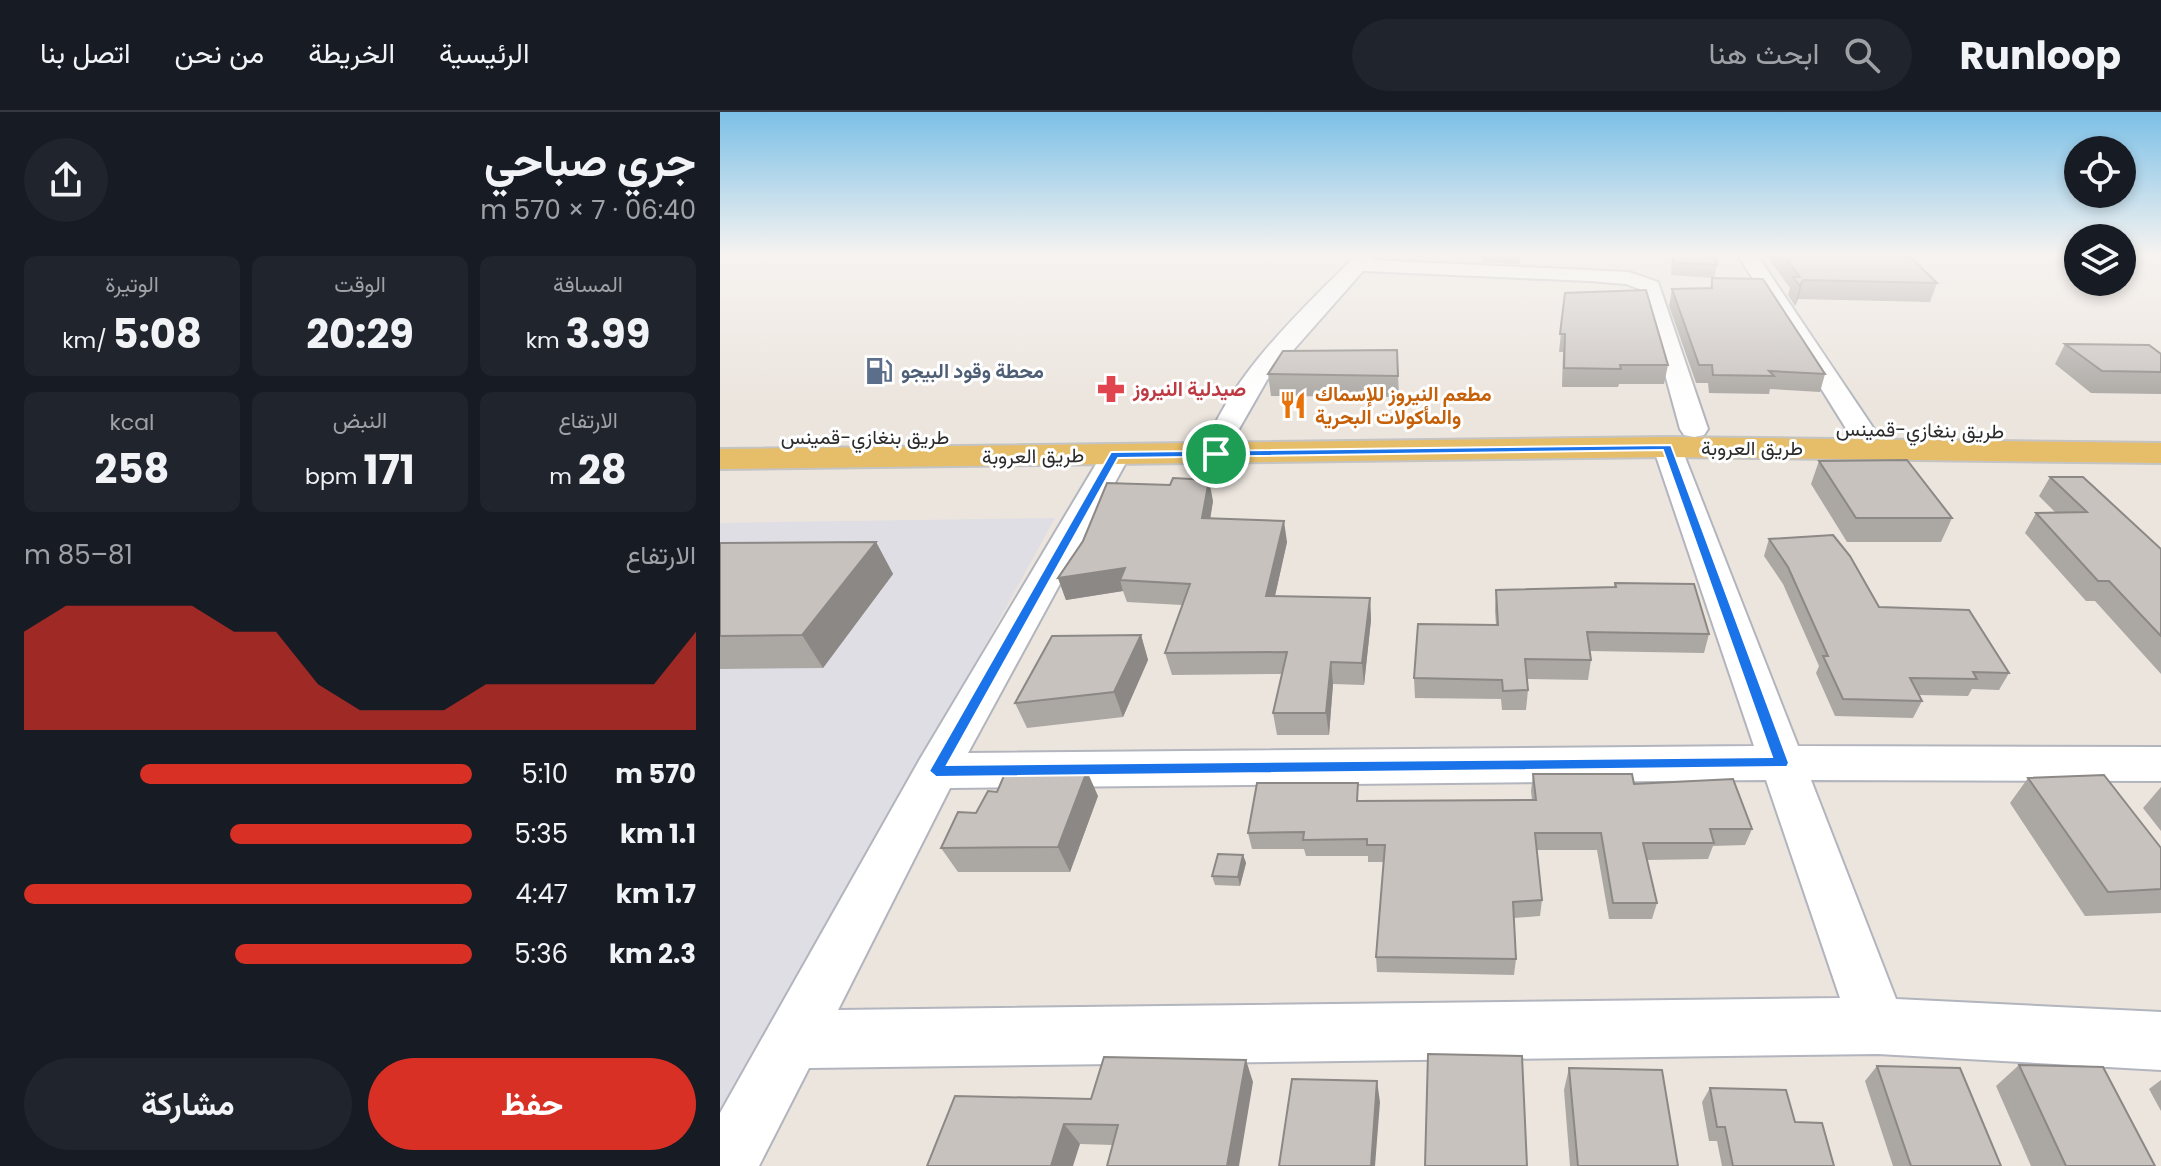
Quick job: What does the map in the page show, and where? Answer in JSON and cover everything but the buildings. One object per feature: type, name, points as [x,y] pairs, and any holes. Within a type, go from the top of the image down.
[{"type":"main road","name":"طريق بنغازي-قمينس","points":[[1681,438],[1860,429],[2161,435]]},
{"type":"main road","name":"طريق بنغازي-قمينس","points":[[720,438],[1219,444]]},
{"type":"main road","name":"طريق العروبة","points":[[720,459],[1115,455],[1219,444],[1681,438],[2161,453]]},
{"type":"street","points":[[1219,444],[1234,407],[1321,304]]},
{"type":"street","points":[[1655,304],[1681,438],[1782,763],[1878,1026]]},
{"type":"street","points":[[1779,304],[1860,429]]},
{"type":"street","points":[[725,1166],[936,771],[1115,455]]},
{"type":"street","points":[[936,771],[1782,763],[2161,764]]},
{"type":"street","points":[[791,1039],[1878,1026],[2161,1041]]},
{"type":"shaded area","points":[[1055,518],[720,1129],[720,523]]},
{"type":"place","name":"محطة وقود البيجو","points":[[879,371]]},
{"type":"place","name":"صيدلية النيروز","points":[[1111,389]]},
{"type":"place","name":"مطعم النيروز للإسماك والمأكولات البحرية","points":[[1293,405]]},
{"type":"route","points":[[1667,447],[1782,763],[936,771],[1115,455],[1216,454],[1667,447]]}]
